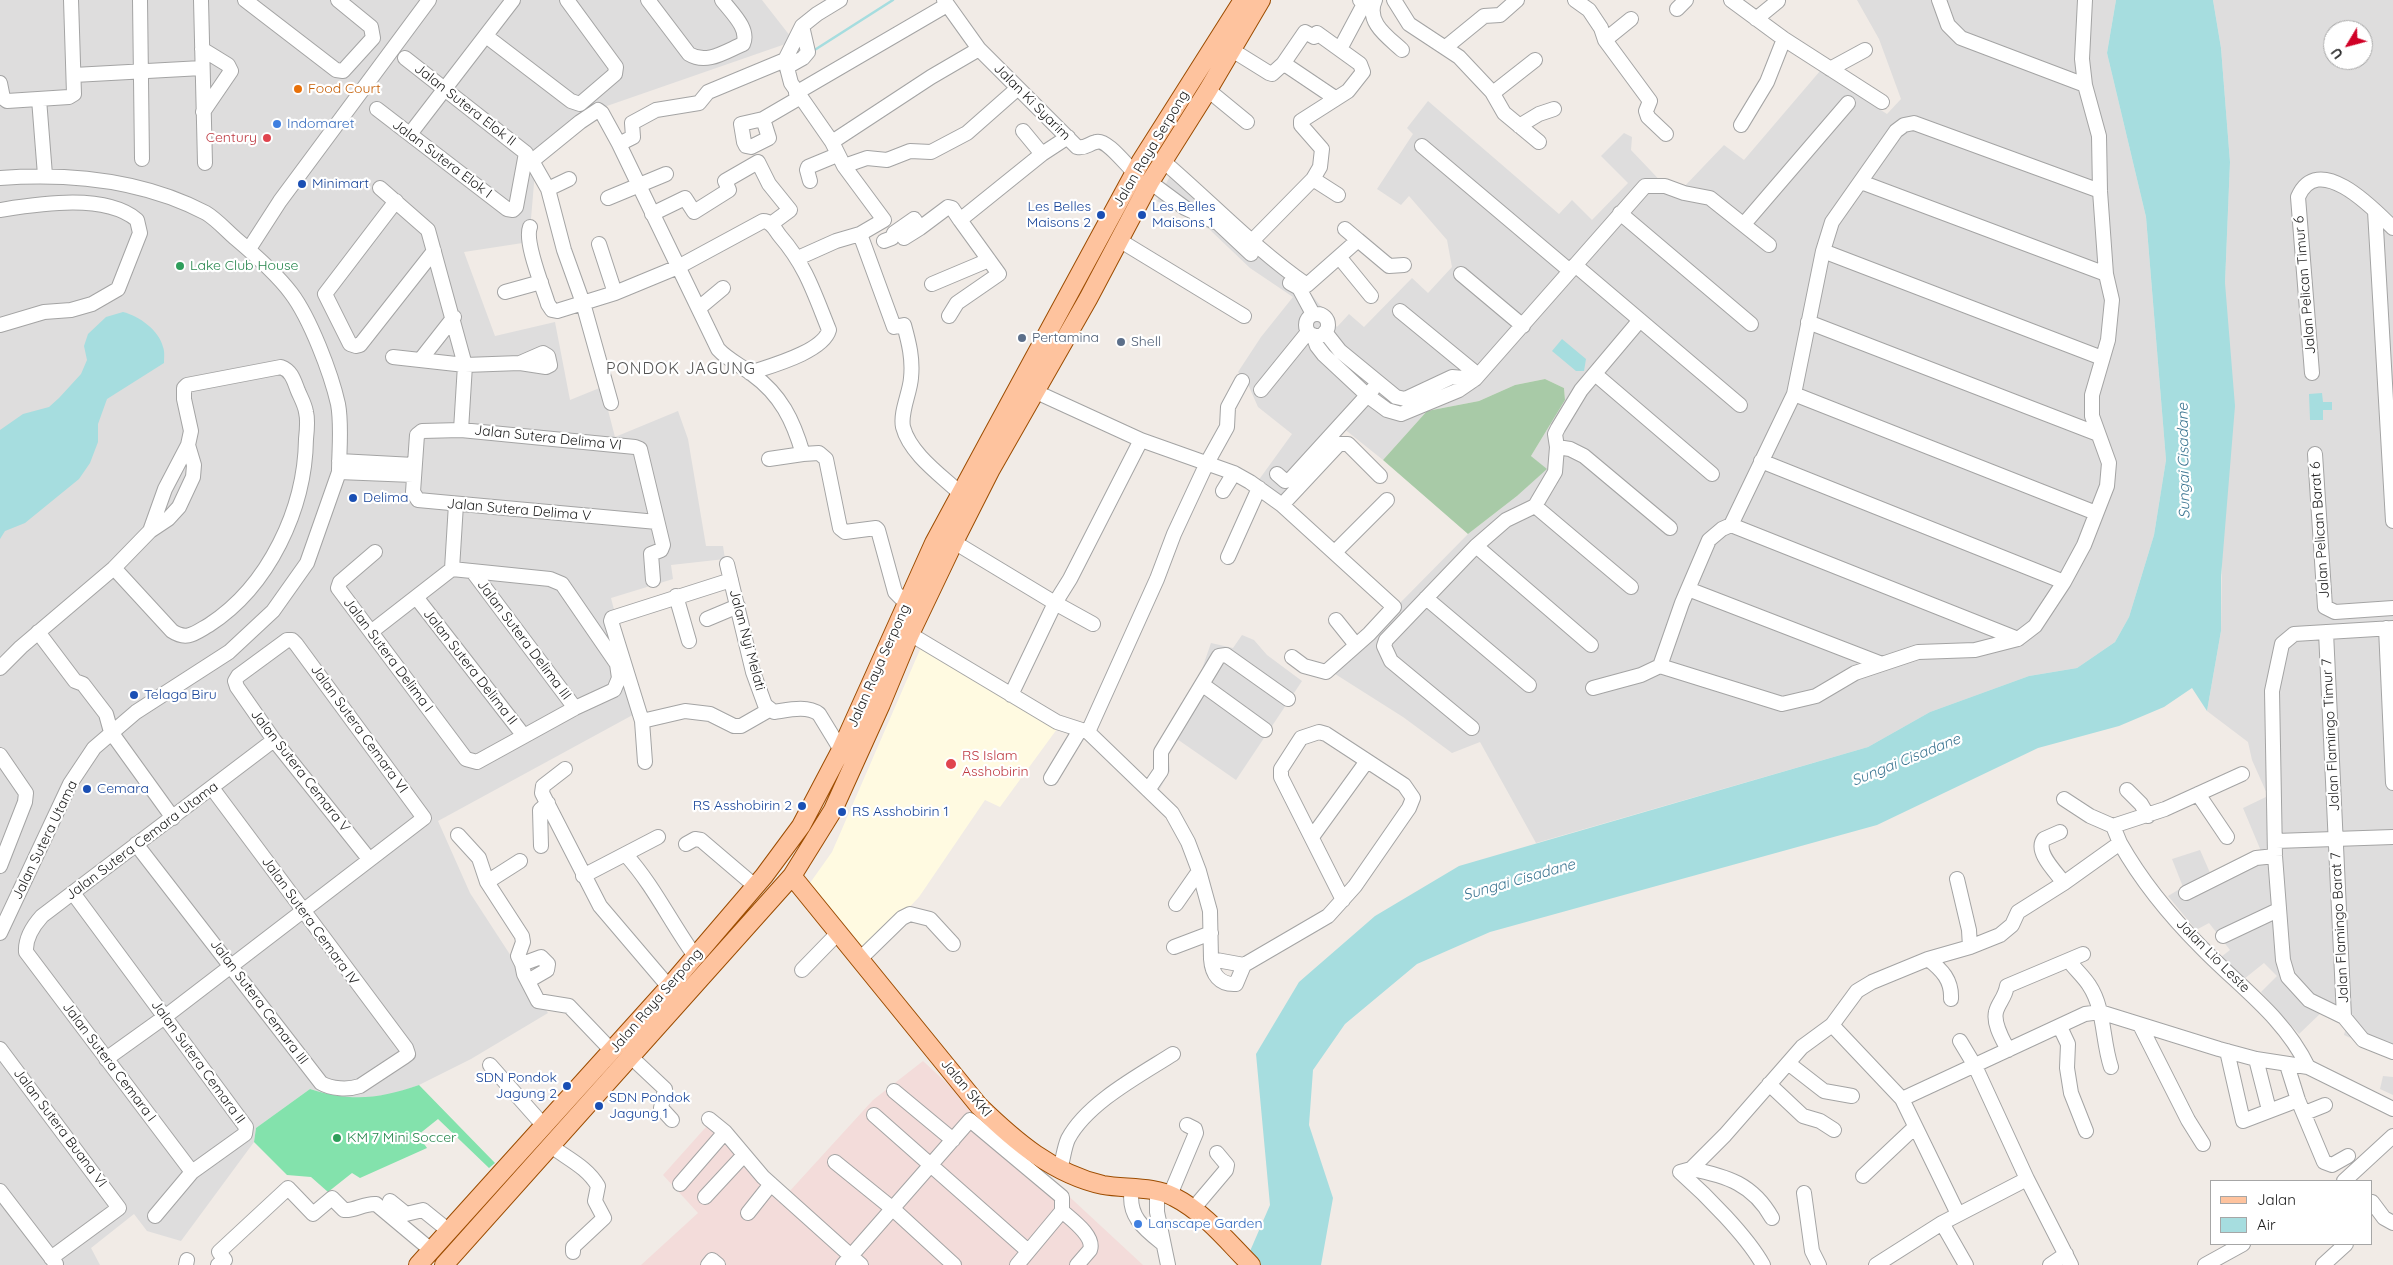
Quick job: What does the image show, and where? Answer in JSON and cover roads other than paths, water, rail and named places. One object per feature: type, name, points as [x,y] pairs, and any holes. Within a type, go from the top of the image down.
[{"type":"main road","name":"Jalan Raya Serpong","points":[[418,1265],[669,987],[755,886],[801,826],[841,750],[906,603],[961,494],[1135,174],[1244,0]]},
{"type":"main road","name":"Jalan Raya Serpong","points":[[444,1265],[792,876],[833,810],[910,634],[954,542],[1034,391],[1088,299],[1161,163],[1208,90],[1261,0]]},
{"type":"main road","points":[[1167,121],[1181,132]]},
{"type":"main road","points":[[849,732],[864,742]]},
{"type":"main road","name":"Jalan SKKI","points":[[792,876],[861,958],[980,1106],[1025,1148],[1060,1169],[1103,1184],[1163,1194],[1196,1212],[1251,1265]]},
{"type":"street","points":[[0,83],[4,100],[35,100],[72,96],[74,94],[71,0]]},
{"type":"street","points":[[140,0],[142,159]]},
{"type":"street","points":[[201,0],[204,163]]},
{"type":"street","points":[[245,0],[336,70],[343,71],[373,38],[371,27],[344,2]]},
{"type":"street","points":[[249,249],[280,201],[429,0]]},
{"type":"street","points":[[486,36],[571,101],[577,104],[583,102],[615,74],[616,67],[567,0]]},
{"type":"street","points":[[648,0],[690,54],[698,59],[706,60],[744,44],[746,39],[746,32],[722,0]]},
{"type":"street","points":[[619,144],[633,137],[632,123],[652,111],[699,102],[708,92],[803,58],[808,52],[802,26],[840,0]]},
{"type":"street","points":[[1340,49],[1364,4],[1360,0]]},
{"type":"street","points":[[1375,0],[1372,7],[1374,20],[1379,28],[1402,50]]},
{"type":"street","points":[[1394,0],[1409,24],[1459,57],[1493,93],[1502,110],[1540,142]]},
{"type":"street","points":[[1446,47],[1484,16],[1500,15],[1517,0]]},
{"type":"street","points":[[1575,0],[1589,10],[1601,28],[1605,40],[1650,101],[1646,111],[1648,117],[1666,134]]},
{"type":"street","points":[[1730,0],[1784,39],[1882,102]]},
{"type":"street","points":[[1939,0],[1948,25],[1961,38],[2085,85]]},
{"type":"street","points":[[1593,688],[1641,675],[1660,666],[1782,704],[1816,696],[1855,672],[1918,652],[1974,650],[2018,639],[2035,626],[2064,582],[2084,545],[2107,486],[2109,463],[2092,416],[2092,395],[2108,340],[2112,300],[2106,274],[2100,191],[2099,136],[2085,85],[2082,60],[2085,0]]},
{"type":"street","points":[[410,134],[486,36],[510,1]]},
{"type":"street","points":[[1756,19],[1778,1]]},
{"type":"street","points":[[762,119],[945,2]]},
{"type":"street","name":"Jalan Ki Syarim","points":[[945,2],[979,49],[1079,148],[1096,142],[1104,142],[1135,174]]},
{"type":"street","points":[[1605,40],[1631,19]]},
{"type":"street","points":[[1232,50],[1269,74],[1272,74],[1283,64],[1305,32],[1314,37],[1317,33],[1360,64],[1363,72],[1348,91],[1301,121],[1301,125],[1322,149],[1320,167],[1313,179],[1251,242]]},
{"type":"street","points":[[1741,125],[1767,82],[1784,39]]},
{"type":"street","points":[[202,49],[228,65],[230,71],[203,112]]},
{"type":"street","points":[[810,181],[808,167],[838,155],[931,77],[979,49]]},
{"type":"street","points":[[1830,69],[1865,50]]},
{"type":"street","name":"Jalan Sutera Elok II","points":[[405,58],[526,153],[516,206],[513,210],[507,208]]},
{"type":"street","points":[[1493,93],[1535,60]]},
{"type":"street","points":[[786,64],[791,83],[798,95],[884,220],[860,234],[836,241],[798,258]]},
{"type":"street","points":[[1283,64],[1335,98]]},
{"type":"street","points":[[74,75],[202,68]]},
{"type":"street","points":[[838,155],[888,160],[910,151],[931,152],[966,132],[1018,88]]},
{"type":"street","points":[[1208,90],[1247,122]]},
{"type":"street","points":[[35,100],[41,175]]},
{"type":"street","points":[[1744,224],[1848,103]]},
{"type":"street","name":"Jalan Sutera Elok I","points":[[377,109],[507,208]]},
{"type":"street","points":[[1519,126],[1539,114],[1554,109]]},
{"type":"street","points":[[611,403],[583,303],[564,250],[548,189],[532,161],[580,122],[598,110],[602,113],[619,144],[718,348],[732,363],[750,373],[772,390],[782,402],[795,428],[803,454]]},
{"type":"street","points":[[1660,666],[1688,589],[1709,540],[1722,529],[1731,525],[1794,394],[1823,251],[1832,222],[1896,131],[1904,125],[1914,123],[2100,191]]},
{"type":"street","points":[[1023,131],[1042,154]]},
{"type":"street","points":[[960,220],[1042,154],[1068,137]]},
{"type":"street","points":[[1422,146],[1640,320],[1740,405]]},
{"type":"street","points":[[652,214],[685,198],[694,212],[729,190],[725,181],[758,162],[769,184],[790,210],[771,224]]},
{"type":"street","points":[[1161,163],[1194,193],[1218,223],[1250,253],[1299,288],[1313,314]]},
{"type":"street","points":[[1161,163],[1212,203],[1277,265],[1307,285],[1340,258],[1358,240]]},
{"type":"street","points":[[608,198],[666,174]]},
{"type":"street","name":"Jalan Sutera Utama","points":[[0,178],[41,175],[111,181],[174,199],[207,214],[249,249],[291,293],[320,347],[338,405],[339,467],[306,563],[273,611],[229,652],[136,712],[94,748],[70,784],[0,933]]},
{"type":"street","points":[[548,189],[569,179]]},
{"type":"street","points":[[1313,179],[1338,195]]},
{"type":"street","points":[[1150,182],[1184,208],[1218,223]]},
{"type":"street","points":[[1861,182],[2106,274]]},
{"type":"street","name":"Jalan Pelican Timur 6","points":[[2312,373],[2298,197],[2301,190],[2314,182],[2333,182],[2349,188],[2375,210]]},
{"type":"street","points":[[1316,333],[1317,346],[1324,355],[1368,396],[1387,410],[1402,414],[1459,390],[1477,377],[1645,186],[1654,185],[1710,198],[1769,245]]},
{"type":"street","points":[[380,188],[425,225],[434,251],[454,317],[465,365],[461,430]]},
{"type":"street","points":[[396,201],[325,294],[350,344],[360,345],[434,251]]},
{"type":"street","points":[[0,210],[56,202],[86,203],[128,212],[138,220],[140,233],[118,289],[92,304],[71,310],[44,312],[0,325]]},
{"type":"street","points":[[904,238],[948,207],[952,208],[999,274],[957,303],[949,316]]},
{"type":"street","points":[[2375,210],[2393,228]]},
{"type":"street","points":[[2375,210],[2390,410],[2393,521]]},
{"type":"street","points":[[1620,213],[1751,324]]},
{"type":"street","points":[[884,241],[892,238],[894,233],[914,219],[920,228]]},
{"type":"street","points":[[530,227],[528,232],[530,247],[541,282],[552,310],[557,310],[615,293],[678,267],[763,221],[771,224],[798,258],[809,279],[829,330],[827,336],[792,359],[750,373]]},
{"type":"street","points":[[1346,229],[1389,266],[1404,265]]},
{"type":"street","points":[[860,234],[894,327],[904,325],[909,343],[912,359],[911,378],[903,426],[919,454],[961,494]]},
{"type":"street","points":[[1119,240],[1244,316]]},
{"type":"street","points":[[599,244],[615,293]]},
{"type":"street","points":[[1823,251],[2102,358]]},
{"type":"street","points":[[1340,258],[1371,296]]},
{"type":"street","points":[[932,284],[989,260]]},
{"type":"street","points":[[1461,274],[1523,326]]},
{"type":"street","points":[[505,292],[541,282]]},
{"type":"street","points":[[699,308],[724,288]]},
{"type":"street","points":[[1400,310],[1477,377]]},
{"type":"street","points":[[1313,314],[1306,322],[1316,333],[1396,397],[1404,399],[1452,377],[1477,377]]},
{"type":"street","points":[[1261,390],[1316,333],[1328,327],[1326,318],[1313,314]]},
{"type":"street","points":[[421,359],[454,317]]},
{"type":"street","points":[[1472,728],[1391,661],[1384,646],[1386,640],[1476,546],[1506,520],[1535,506],[1555,472],[1556,434],[1558,428],[1581,390],[1640,320]]},
{"type":"street","points":[[1808,322],[2098,434]]},
{"type":"street","points":[[393,357],[465,365],[520,363]]},
{"type":"street","points":[[114,568],[172,631],[180,636],[190,637],[225,614],[247,593],[272,558],[293,512],[306,462],[307,413],[292,375],[286,369],[281,367],[188,385],[184,388],[184,399],[191,431],[188,445],[166,490],[150,531]]},
{"type":"street","points":[[1595,374],[1712,474]]},
{"type":"street","points":[[1051,778],[1084,731],[1157,579],[1174,534],[1207,463],[1227,428],[1228,407],[1242,381]]},
{"type":"street","points":[[1277,474],[1285,481],[1291,479],[1378,384]]},
{"type":"street","points":[[1034,391],[1141,440],[1234,473],[1259,488],[1282,506],[1394,607],[1326,672],[1304,666],[1292,657]]},
{"type":"street","points":[[1794,394],[2096,513]]},
{"type":"street","name":"Jalan Sutera Delima VI","points":[[414,470],[418,432],[461,430],[635,446],[640,449],[663,545],[661,550],[650,554],[653,580]]},
{"type":"street","points":[[1011,696],[1055,603],[1070,579],[1141,440]]},
{"type":"street","points":[[1282,506],[1339,444],[1348,444],[1380,476]]},
{"type":"street","points":[[0,668],[38,632],[114,568],[150,531],[168,519],[179,508],[193,477],[194,465],[188,445]]},
{"type":"street","points":[[1557,447],[1570,449],[1584,456],[1670,528]]},
{"type":"street","points":[[769,459],[819,453],[826,459],[842,530],[845,532],[876,528],[880,533],[895,592],[906,603]]},
{"type":"street","name":"Jalan Pelican Barat 6","points":[[2315,454],[2325,607],[2335,612],[2393,608]]},
{"type":"street","points":[[1761,461],[2064,582]]},
{"type":"street","points":[[339,467],[414,470]]},
{"type":"street","name":"Jalan Sutera Delima V","points":[[414,470],[413,492],[418,500],[657,522]]},
{"type":"street","points":[[1223,491],[1234,473]]},
{"type":"street","points":[[1228,557],[1259,488]]},
{"type":"street","points":[[1335,552],[1387,500]]},
{"type":"street","points":[[452,569],[456,504]]},
{"type":"street","points":[[1535,506],[1631,587]]},
{"type":"street","points":[[1731,525],[2018,639]]},
{"type":"street","points":[[954,542],[1093,624]]},
{"type":"street","points":[[1476,546],[1591,645]]},
{"type":"street","name":"Jalan Sutera Delima I","points":[[375,552],[338,584],[338,588],[466,759],[477,762],[524,736]]},
{"type":"street","name":"Jalan Nyi Melati","points":[[726,564],[753,672],[769,710]]},
{"type":"street","points":[[371,632],[452,569],[550,578],[562,584],[617,664],[619,678],[614,690],[575,708],[524,736]]},
{"type":"street","name":"Jalan Sutera Delima III","points":[[473,572],[575,708]]},
{"type":"street","points":[[645,762],[642,721],[611,621],[614,616],[731,580]]},
{"type":"street","points":[[1688,589],[1882,664]]},
{"type":"street","points":[[676,596],[689,641]]},
{"type":"street","name":"Jalan Sutera Delima II","points":[[416,597],[524,736]]},
{"type":"street","points":[[1426,598],[1529,686]]},
{"type":"street","points":[[707,619],[738,606]]},
{"type":"street","points":[[1336,620],[1356,645]]},
{"type":"street","points":[[2393,783],[2389,628],[2294,634],[2282,644],[2272,691],[2275,856],[2283,960],[2288,977],[2309,1000],[2344,1017],[2363,1040],[2393,1052]]},
{"type":"street","points":[[38,632],[75,681],[83,684],[102,717],[108,735],[169,820]]},
{"type":"street","name":"Jalan Flamingo Timur 7","points":[[2326,632],[2336,838]]},
{"type":"street","points":[[910,634],[1057,722],[1084,731],[1172,813],[1200,871],[1210,911],[1212,972],[1214,976],[1230,984],[1236,984],[1239,982],[1244,965]]},
{"type":"street","name":"Jalan Sutera Cemara VI","points":[[235,681],[238,676],[256,662],[287,640],[292,640],[424,818],[369,859]]},
{"type":"street","points":[[1148,790],[1160,772],[1161,752],[1219,656],[1226,655],[1288,699]]},
{"type":"street","name":"Jalan Sutera Cemara V","points":[[235,681],[237,688],[274,740],[369,859]]},
{"type":"street","points":[[1203,684],[1265,730]]},
{"type":"street","points":[[642,721],[685,710],[710,714],[734,726],[741,726],[769,710],[774,712],[800,709],[815,711],[819,714],[841,750]]},
{"type":"street","points":[[1211,959],[1244,965],[1328,916],[1343,900],[1361,879],[1409,808],[1413,798],[1404,785],[1322,733],[1301,738],[1281,769],[1281,777],[1343,900]]},
{"type":"street","name":"Jalan Sutera Cemara Utama","points":[[26,952],[26,943],[34,924],[274,740]]},
{"type":"street","points":[[0,756],[26,792],[25,802],[0,866]]},
{"type":"street","points":[[1312,837],[1366,761]]},
{"type":"street","points":[[565,769],[543,786],[542,793],[600,906],[669,987]]},
{"type":"street","points":[[2064,799],[2090,816],[2113,826],[2148,816],[2242,774]]},
{"type":"street","name":"Jalan Sutera Cemara IV","points":[[212,788],[392,1029],[406,1048],[408,1054]]},
{"type":"street","points":[[2127,790],[2141,804],[2148,816]]},
{"type":"street","points":[[2198,794],[2227,837]]},
{"type":"street","points":[[541,846],[540,810],[548,803]]},
{"type":"street","name":"Jalan Lio Leste","points":[[2113,826],[2120,843],[2145,884],[2202,949],[2282,1026],[2301,1052],[2308,1067]]},
{"type":"street","points":[[2060,832],[2044,839],[2041,847],[2044,856],[2064,883]]},
{"type":"street","points":[[458,835],[479,858],[487,882],[522,936],[523,942],[518,956],[538,1001],[569,1006],[612,1051]]},
{"type":"street","points":[[583,876],[658,837]]},
{"type":"street","points":[[2276,841],[2393,837]]},
{"type":"street","name":"Jalan Flamingo Barat 7","points":[[2336,838],[2344,1017]]},
{"type":"street","points":[[686,844],[695,839],[701,840],[755,886]]},
{"type":"street","points":[[1691,1169],[1725,1134],[1802,1047],[1832,1025],[1857,991],[1872,982],[1928,958],[1970,947],[2000,934],[2012,925],[2018,912],[2064,883],[2120,843]]},
{"type":"street","name":"Jalan Sutera Cemara III","points":[[136,844],[320,1083],[328,1087],[354,1088],[360,1086],[408,1054]]},
{"type":"street","points":[[626,855],[663,905],[675,929],[695,956]]},
{"type":"street","points":[[2186,893],[2256,858],[2275,856]]},
{"type":"street","points":[[106,1059],[166,1016],[369,859]]},
{"type":"street","points":[[487,882],[520,861]]},
{"type":"street","points":[[1176,904],[1200,871]]},
{"type":"street","points":[[1957,879],[1969,930],[1970,947]]},
{"type":"street","name":"Jalan Sutera Cemara II","points":[[73,893],[166,1016],[246,1130],[245,1134],[192,1172],[155,1216]]},
{"type":"street","points":[[2223,936],[2278,910]]},
{"type":"street","points":[[861,958],[902,918],[910,914],[930,920],[953,944]]},
{"type":"street","points":[[802,970],[839,932]]},
{"type":"street","points":[[1174,947],[1211,933]]},
{"type":"street","name":"Jalan Sutera Cemara I","points":[[26,952],[192,1172]]},
{"type":"street","points":[[2008,1050],[1997,1024],[1996,1012],[2005,996],[2007,986],[2083,954]]},
{"type":"street","points":[[522,964],[541,957],[548,964],[547,970],[528,981]]},
{"type":"street","points":[[1928,958],[1941,970],[1947,979],[1951,999]]},
{"type":"street","points":[[2069,961],[2090,985],[2100,1012],[2104,1047],[2111,1067]]},
{"type":"street","points":[[1902,1100],[2085,1014],[2100,1012],[2256,1059],[2308,1067],[2393,1109]]},
{"type":"street","points":[[2140,1024],[2188,1120],[2203,1144]]},
{"type":"street","points":[[1832,1025],[1902,1100],[1958,1214]]},
{"type":"street","points":[[2060,1027],[2068,1044],[2067,1068],[2071,1093],[2086,1130]]},
{"type":"street","points":[[1960,1041],[1975,1066],[2027,1179],[2068,1260],[2050,1265]]},
{"type":"street","name":"Jalan Sutera Buana VI","points":[[0,1049],[119,1208],[54,1261]]},
{"type":"street","points":[[2227,1051],[2243,1121],[2298,1100]]},
{"type":"street","points":[[1060,1169],[1067,1141],[1081,1122],[1104,1100],[1173,1054]]},
{"type":"street","points":[[631,1057],[665,1090],[661,1108],[672,1120]]},
{"type":"street","points":[[2256,1059],[2269,1110]]},
{"type":"street","points":[[1788,1063],[1824,1091],[1852,1096]]},
{"type":"street","points":[[490,1065],[544,1126]]},
{"type":"street","points":[[2287,1065],[2298,1100],[2324,1162],[2332,1165],[2348,1156]]},
{"type":"street","points":[[1769,1084],[1803,1116],[1820,1120],[1834,1130]]},
{"type":"street","points":[[894,1091],[953,1140]]},
{"type":"street","points":[[2305,1113],[2325,1105]]},
{"type":"street","points":[[874,1115],[1028,1251]]},
{"type":"street","points":[[709,1119],[725,1132],[743,1156],[852,1262],[893,1209],[967,1122],[970,1120],[975,1122],[1062,1197],[1062,1212],[1017,1265]]},
{"type":"street","points":[[1168,1265],[1162,1244],[1157,1212],[1163,1194],[1196,1133],[1195,1129],[1188,1125]]},
{"type":"street","points":[[1863,1176],[1915,1127]]},
{"type":"street","points":[[680,1184],[725,1132]]},
{"type":"street","points":[[2349,1180],[2393,1136]]},
{"type":"street","points":[[551,1146],[568,1159],[584,1167],[598,1186],[594,1199],[604,1218],[573,1247],[573,1252]]},
{"type":"street","points":[[1196,1212],[1226,1170],[1226,1165],[1218,1153]]},
{"type":"street","points":[[705,1197],[743,1156]]},
{"type":"street","points":[[835,1162],[893,1209],[954,1265]]},
{"type":"street","points":[[1763,1265],[1746,1240],[1700,1190],[1680,1172],[1691,1169],[1717,1174],[1748,1188],[1765,1205],[1772,1218]]},
{"type":"street","points":[[1876,1265],[1942,1223],[2027,1179]]},
{"type":"street","points":[[748,1213],[771,1184]]},
{"type":"street","points":[[218,1265],[226,1260],[219,1252],[288,1188],[313,1214],[332,1198],[344,1210],[352,1211],[360,1206],[376,1204],[432,1250]]},
{"type":"street","points":[[1132,1188],[1130,1205],[1149,1233],[1162,1244]]},
{"type":"street","points":[[0,1192],[54,1261]]},
{"type":"street","points":[[1804,1193],[1812,1252],[1819,1265]]},
{"type":"street","points":[[390,1201],[406,1214],[423,1210],[449,1231]]},
{"type":"street","points":[[2373,1203],[2384,1218],[2393,1223]]},
{"type":"street","points":[[1062,1212],[1080,1227],[1090,1241],[1090,1250],[1078,1265]]},
{"type":"street","points":[[1942,1223],[1966,1265]]},
{"type":"street","points":[[2205,1265],[2231,1260],[2242,1245]]},
{"type":"street","points":[[2323,1265],[2338,1246]]},
{"type":"street","points":[[708,1265],[712,1260],[718,1265]]},
{"type":"water","name":"Sungai Cisadane","points":[[2116,0],[2213,0],[2221,48],[2230,162],[2225,283],[2235,406],[2221,577],[2221,631],[2207,711],[2192,688],[2164,707],[2119,726],[2038,748],[1877,825],[1490,932],[1417,964],[1345,1024],[1313,1070],[1309,1125],[1333,1198],[1321,1265],[1244,1265],[1270,1205],[1256,1054],[1299,982],[1375,916],[1459,866],[1868,747],[1930,712],[2029,676],[2077,668],[2115,642],[2129,617],[2154,535],[2166,460],[2146,217],[2107,53]]},
{"type":"water","points":[[123,312],[142,320],[153,330],[164,349],[164,363],[107,399],[98,424],[98,442],[90,463],[79,479],[25,523],[5,531],[0,539],[0,430],[23,414],[49,407],[59,398],[81,374],[87,360],[84,346],[88,334],[106,317]]},
{"type":"water","points":[[1562,339],[1586,359],[1584,371],[1576,371],[1552,351]]},
{"type":"water","points":[[2322,393],[2323,402],[2332,402],[2332,410],[2323,410],[2323,420],[2310,420],[2309,394]]},
{"type":"waterway","points":[[813,51],[893,0]]},
{"type":"place","name":"Food Court","points":[[298,89]]},
{"type":"place","name":"Indomaret","points":[[277,124]]},
{"type":"place","name":"Century","points":[[267,138]]},
{"type":"place","name":"Minimart","points":[[302,184]]},
{"type":"place","name":"Les Belles Maisons 2","points":[[1101,215]]},
{"type":"place","name":"Les Belles Maisons 1","points":[[1142,215]]},
{"type":"place","name":"Lake Club House","points":[[180,266]]},
{"type":"place","name":"Pertamina","points":[[1022,338]]},
{"type":"place","name":"Shell","points":[[1121,342]]},
{"type":"place","name":"Delima","points":[[353,498]]},
{"type":"place","name":"Telaga Biru","points":[[134,695]]},
{"type":"place","name":"RS Islam Asshobirin","points":[[951,764]]},
{"type":"place","name":"Cemara","points":[[87,789]]},
{"type":"place","name":"RS Asshobirin 2","points":[[802,806]]},
{"type":"place","name":"RS Asshobirin 1","points":[[842,812]]},
{"type":"place","name":"SDN Pondok Jagung 2","points":[[567,1086]]},
{"type":"place","name":"SDN Pondok Jagung 1","points":[[599,1106]]},
{"type":"place","name":"KM 7 Mini Soccer","points":[[337,1138]]},
{"type":"place","name":"Lanscape Garden","points":[[1138,1224]]},
{"type":"district","name":"PONDOK JAGUNG","points":[[681,369]]}]
